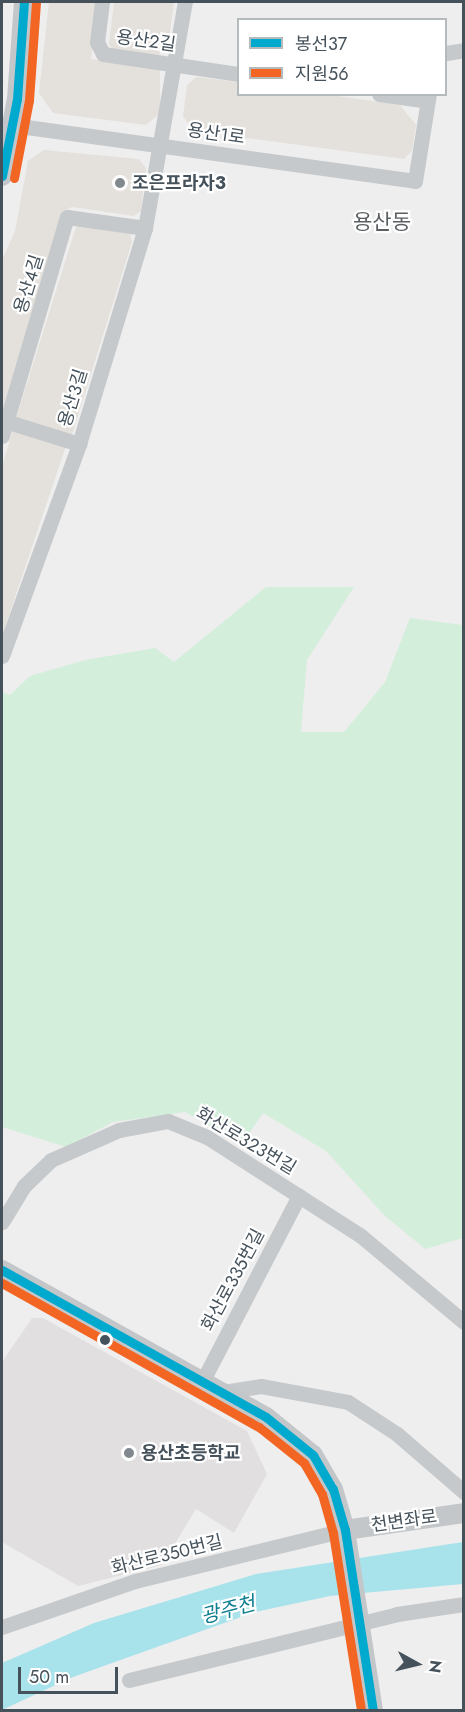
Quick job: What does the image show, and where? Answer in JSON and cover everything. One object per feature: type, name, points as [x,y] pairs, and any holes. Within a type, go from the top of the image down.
[{"type":"main road","points":[[2,176],[12,125],[24,2]]},
{"type":"main road","points":[[2,1270],[202,1382],[224,1392],[289,1432],[313,1455],[333,1489],[346,1538],[373,1710]]},
{"type":"main road","name":"천변좌로","points":[[346,1538],[464,1513]]},
{"type":"street","name":"용산2길","points":[[102,2],[97,42],[103,54],[237,74]]},
{"type":"street","name":"용산3길","points":[[2,656],[79,444],[145,228],[163,146],[185,2]]},
{"type":"street","points":[[447,53],[464,50]]},
{"type":"street","points":[[404,96],[428,98]]},
{"type":"street","name":"용산1로","points":[[12,125],[415,181],[428,98]]},
{"type":"street","name":"용산4길","points":[[2,436],[4,421],[67,217],[145,228]]},
{"type":"street","points":[[4,421],[79,444]]},
{"type":"street","name":"화산로323번길","points":[[2,1222],[24,1186],[51,1160],[95,1138],[159,1122],[192,1128],[395,1261],[464,1322]]},
{"type":"street","name":"화산로335번길","points":[[202,1382],[299,1196]]},
{"type":"street","points":[[224,1392],[261,1386],[348,1402],[397,1434],[464,1492]]},
{"type":"street","name":"화산로350번길","points":[[2,1627],[135,1581],[346,1538]]},
{"type":"street","points":[[129,1680],[464,1604]]},
{"type":"shaded area","points":[[49,2],[99,2],[91,59],[160,69],[160,113],[146,125],[53,113],[39,93]]},
{"type":"shaded area","points":[[114,2],[174,2],[168,47],[156,57],[114,51],[109,44]]},
{"type":"shaded area","points":[[196,77],[237,82],[237,96],[338,96],[400,105],[416,125],[412,151],[404,159],[193,131],[183,116],[187,85]]},
{"type":"shaded area","points":[[44,150],[139,159],[146,168],[141,211],[134,216],[72,207],[64,211],[2,411],[2,260],[15,231],[28,161]]},
{"type":"shaded area","points":[[87,222],[130,233],[132,242],[72,435],[16,418],[76,227]]},
{"type":"shaded area","points":[[13,430],[66,446],[2,636],[2,466]]},
{"type":"shaded area","name":"용산초등학교","points":[[32,1318],[43,1318],[247,1431],[267,1474],[234,1533],[196,1509],[162,1565],[78,1586],[2,1542],[2,1362]]},
{"type":"green space","points":[[266,587],[354,587],[307,660],[301,732],[344,732],[385,682],[410,618],[463,625],[463,1238],[425,1249],[384,1215],[326,1151],[263,1113],[242,1144],[185,1112],[113,1122],[66,1147],[2,1127],[2,692],[10,695],[30,676],[85,660],[155,648],[174,662]]},
{"type":"water","name":"광주천","points":[[463,1542],[463,1584],[330,1596],[255,1612],[73,1677],[2,1710],[2,1663],[94,1623],[256,1574]]},
{"type":"transit line","name":"봉선37","points":[[2,176],[17,99],[24,2]]},
{"type":"transit line","name":"지원56","points":[[14,178],[29,100],[36,3]]},
{"type":"transit line","name":"봉선37","points":[[2,1270],[266,1417],[313,1455],[333,1489],[345,1530],[373,1710]]},
{"type":"transit line","name":"지원56","points":[[2,1283],[259,1427],[304,1463],[322,1494],[333,1533],[361,1710]]},
{"type":"place","name":"조은프라자3","points":[[120,183]]},
{"type":"place","name":"용산초등학교","points":[[129,1453]]},
{"type":"district","name":"용산동","points":[[382,222]]}]
